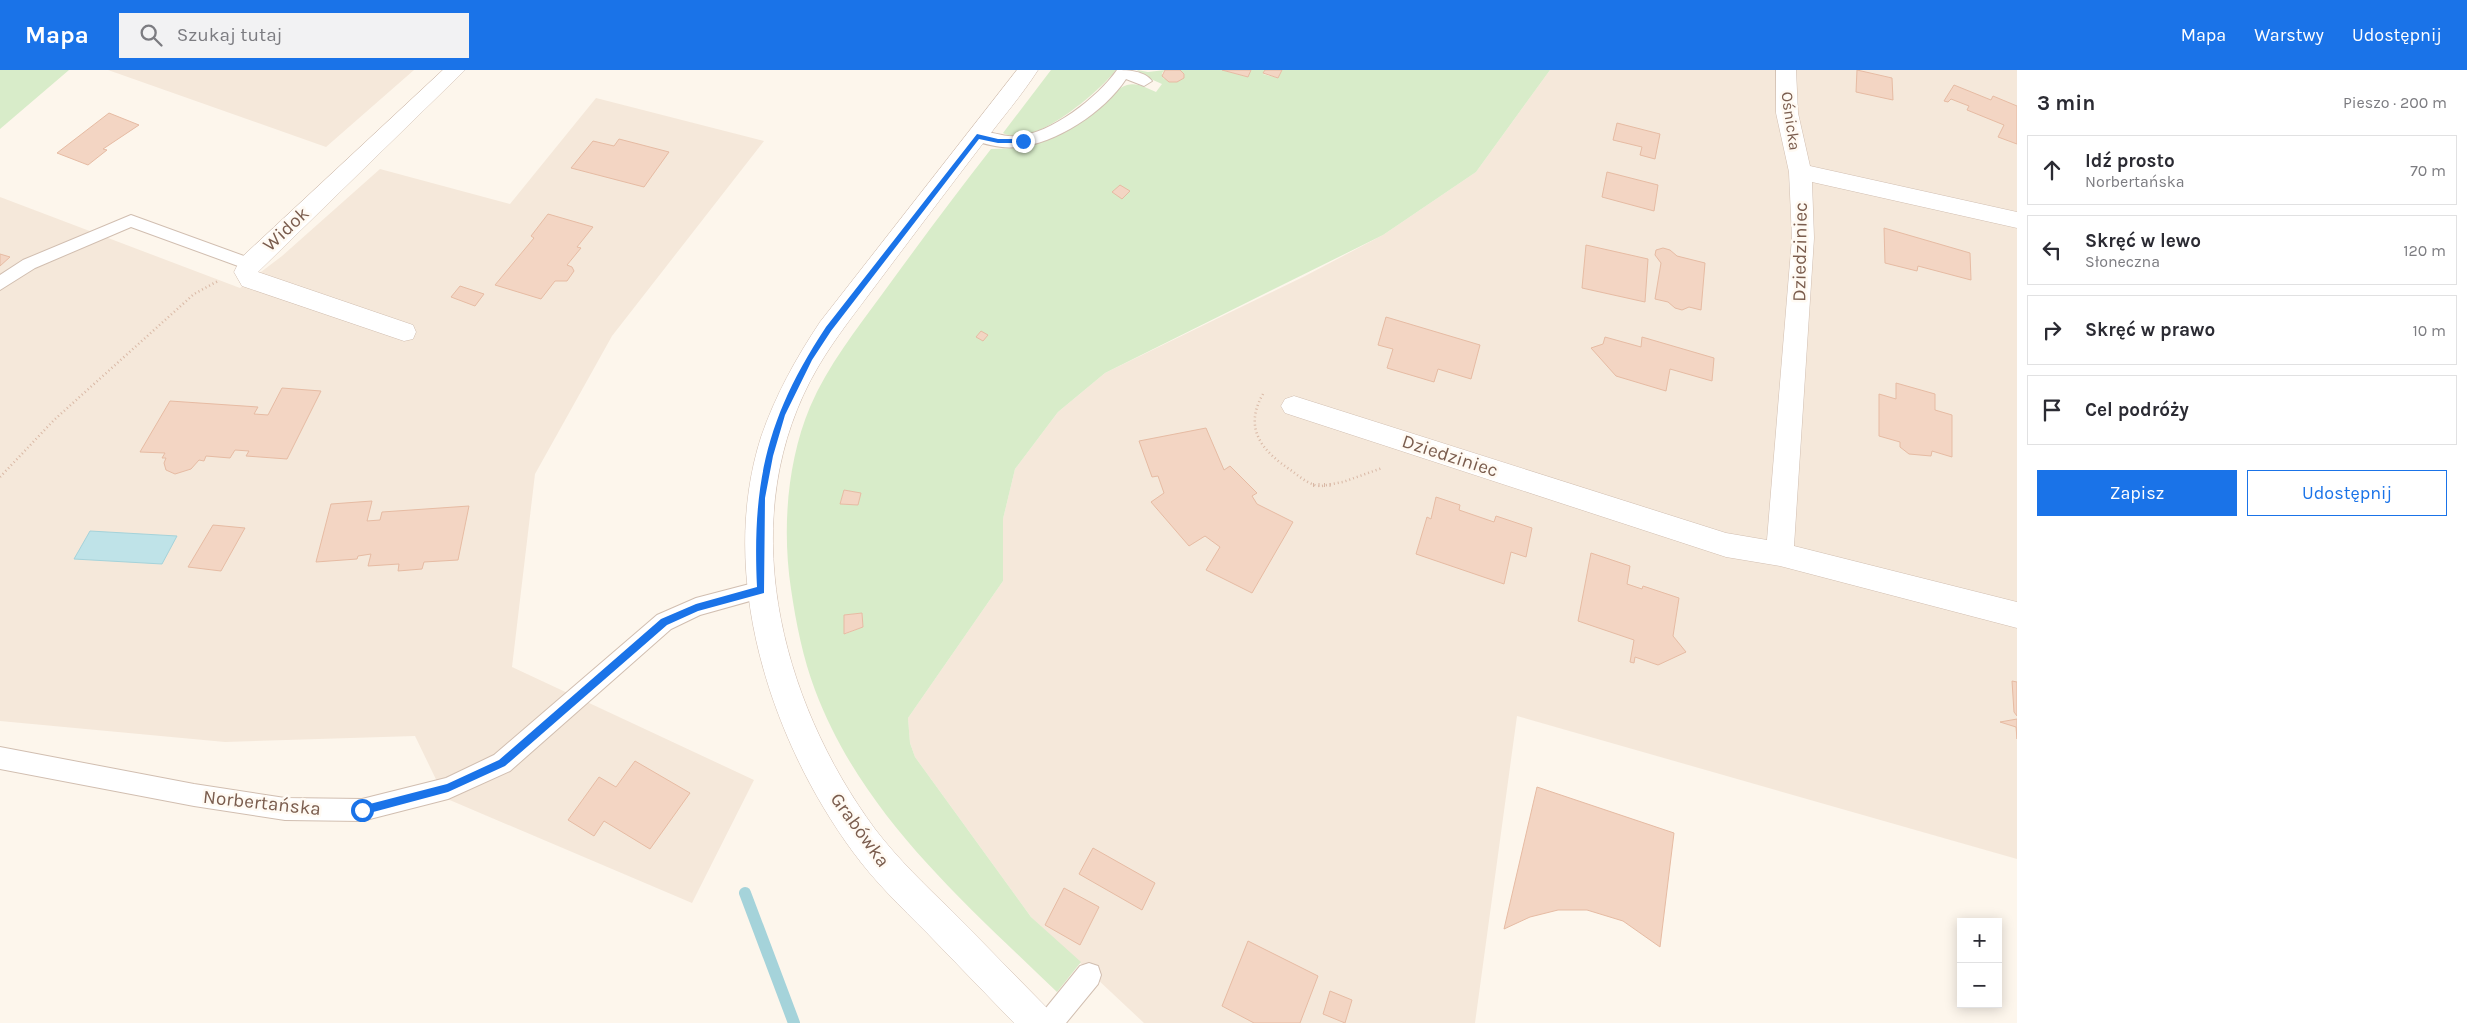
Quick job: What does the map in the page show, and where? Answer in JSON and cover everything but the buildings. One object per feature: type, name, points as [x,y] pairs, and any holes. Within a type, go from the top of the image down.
[{"type":"street","name":"Widok","points":[[404,332],[250,280],[246,272],[249,264],[455,70]]},
{"type":"street","name":"Grabówka","points":[[1028,70],[829,329],[794,386],[769,456],[762,498],[759,546],[768,634],[793,717],[836,800],[864,841],[911,894],[1038,1023]]},
{"type":"street","name":"Ośnicka","points":[[1786,70],[1787,113],[1800,172]]},
{"type":"street","name":"Dziedziniec","points":[[1780,554],[1802,238],[1800,172],[2017,220]]},
{"type":"street","name":"Dziedziniec","points":[[1294,406],[1726,545],[1780,554],[2017,615]]},
{"type":"lane","points":[[977,136],[1010,142],[1038,136],[1072,118],[1099,97],[1124,71],[1144,81]]},
{"type":"lane","points":[[0,284],[29,264],[131,221],[249,264]]},
{"type":"lane","name":"Norbertańska","points":[[0,758],[194,796],[285,809],[362,810],[448,788],[502,763],[664,622],[696,607],[762,590]]},
{"type":"lane","points":[[1050,1023],[1088,975]]},
{"type":"path","points":[[0,477],[54,420],[194,294],[249,264]]},
{"type":"shaded area","points":[[108,70],[414,70],[326,147]]},
{"type":"shaded area","points":[[1550,70],[2017,70],[2017,859],[1517,716],[1475,1023],[1144,1023],[1031,917],[915,757],[910,743],[908,718],[1003,581],[1003,519],[1015,469],[1058,412],[1105,373],[1305,276],[1383,235],[1476,172]]},
{"type":"shaded area","points":[[596,98],[764,141],[612,336],[535,474],[512,667],[754,780],[692,903],[445,798],[415,736],[225,742],[0,721],[0,197],[240,288],[282,256],[380,169],[510,204]]},
{"type":"green space","points":[[0,70],[69,70],[0,129]]},
{"type":"green space","points":[[1051,70],[1116,70],[1095,92],[1064,116],[1047,126],[1030,133],[1015,136],[1003,133]]},
{"type":"green space","points":[[1137,70],[1148,72],[1165,70],[1162,73],[1163,78],[1174,82],[1184,78],[1184,74],[1180,70],[1222,70],[1248,77],[1251,70],[1265,70],[1263,74],[1278,78],[1282,70],[1550,70],[1476,172],[1383,235],[1105,373],[1058,412],[1015,469],[1003,519],[1003,581],[908,718],[910,743],[915,757],[1031,917],[1081,962],[1057,992],[952,890],[919,854],[888,817],[860,777],[835,735],[815,690],[803,653],[788,566],[787,520],[789,496],[796,450],[802,428],[825,377],[843,348],[991,149],[1025,146],[1052,138],[1089,115],[1124,86],[1138,85],[1156,92],[1162,84],[1144,76]],"holes":[[[844,490],[860,493],[858,505],[840,504]],[[862,613],[863,627],[845,634],[844,615]]]},
{"type":"water","points":[[90,531],[177,536],[162,564],[74,559]]},
{"type":"waterway","points":[[745,893],[794,1023]]},
{"type":"route","points":[[362,810],[448,788],[502,763],[664,622],[696,607],[762,590],[759,546],[762,498],[769,456],[782,415],[794,386],[809,359],[829,329],[977,136],[998,141],[1023,141]]}]
